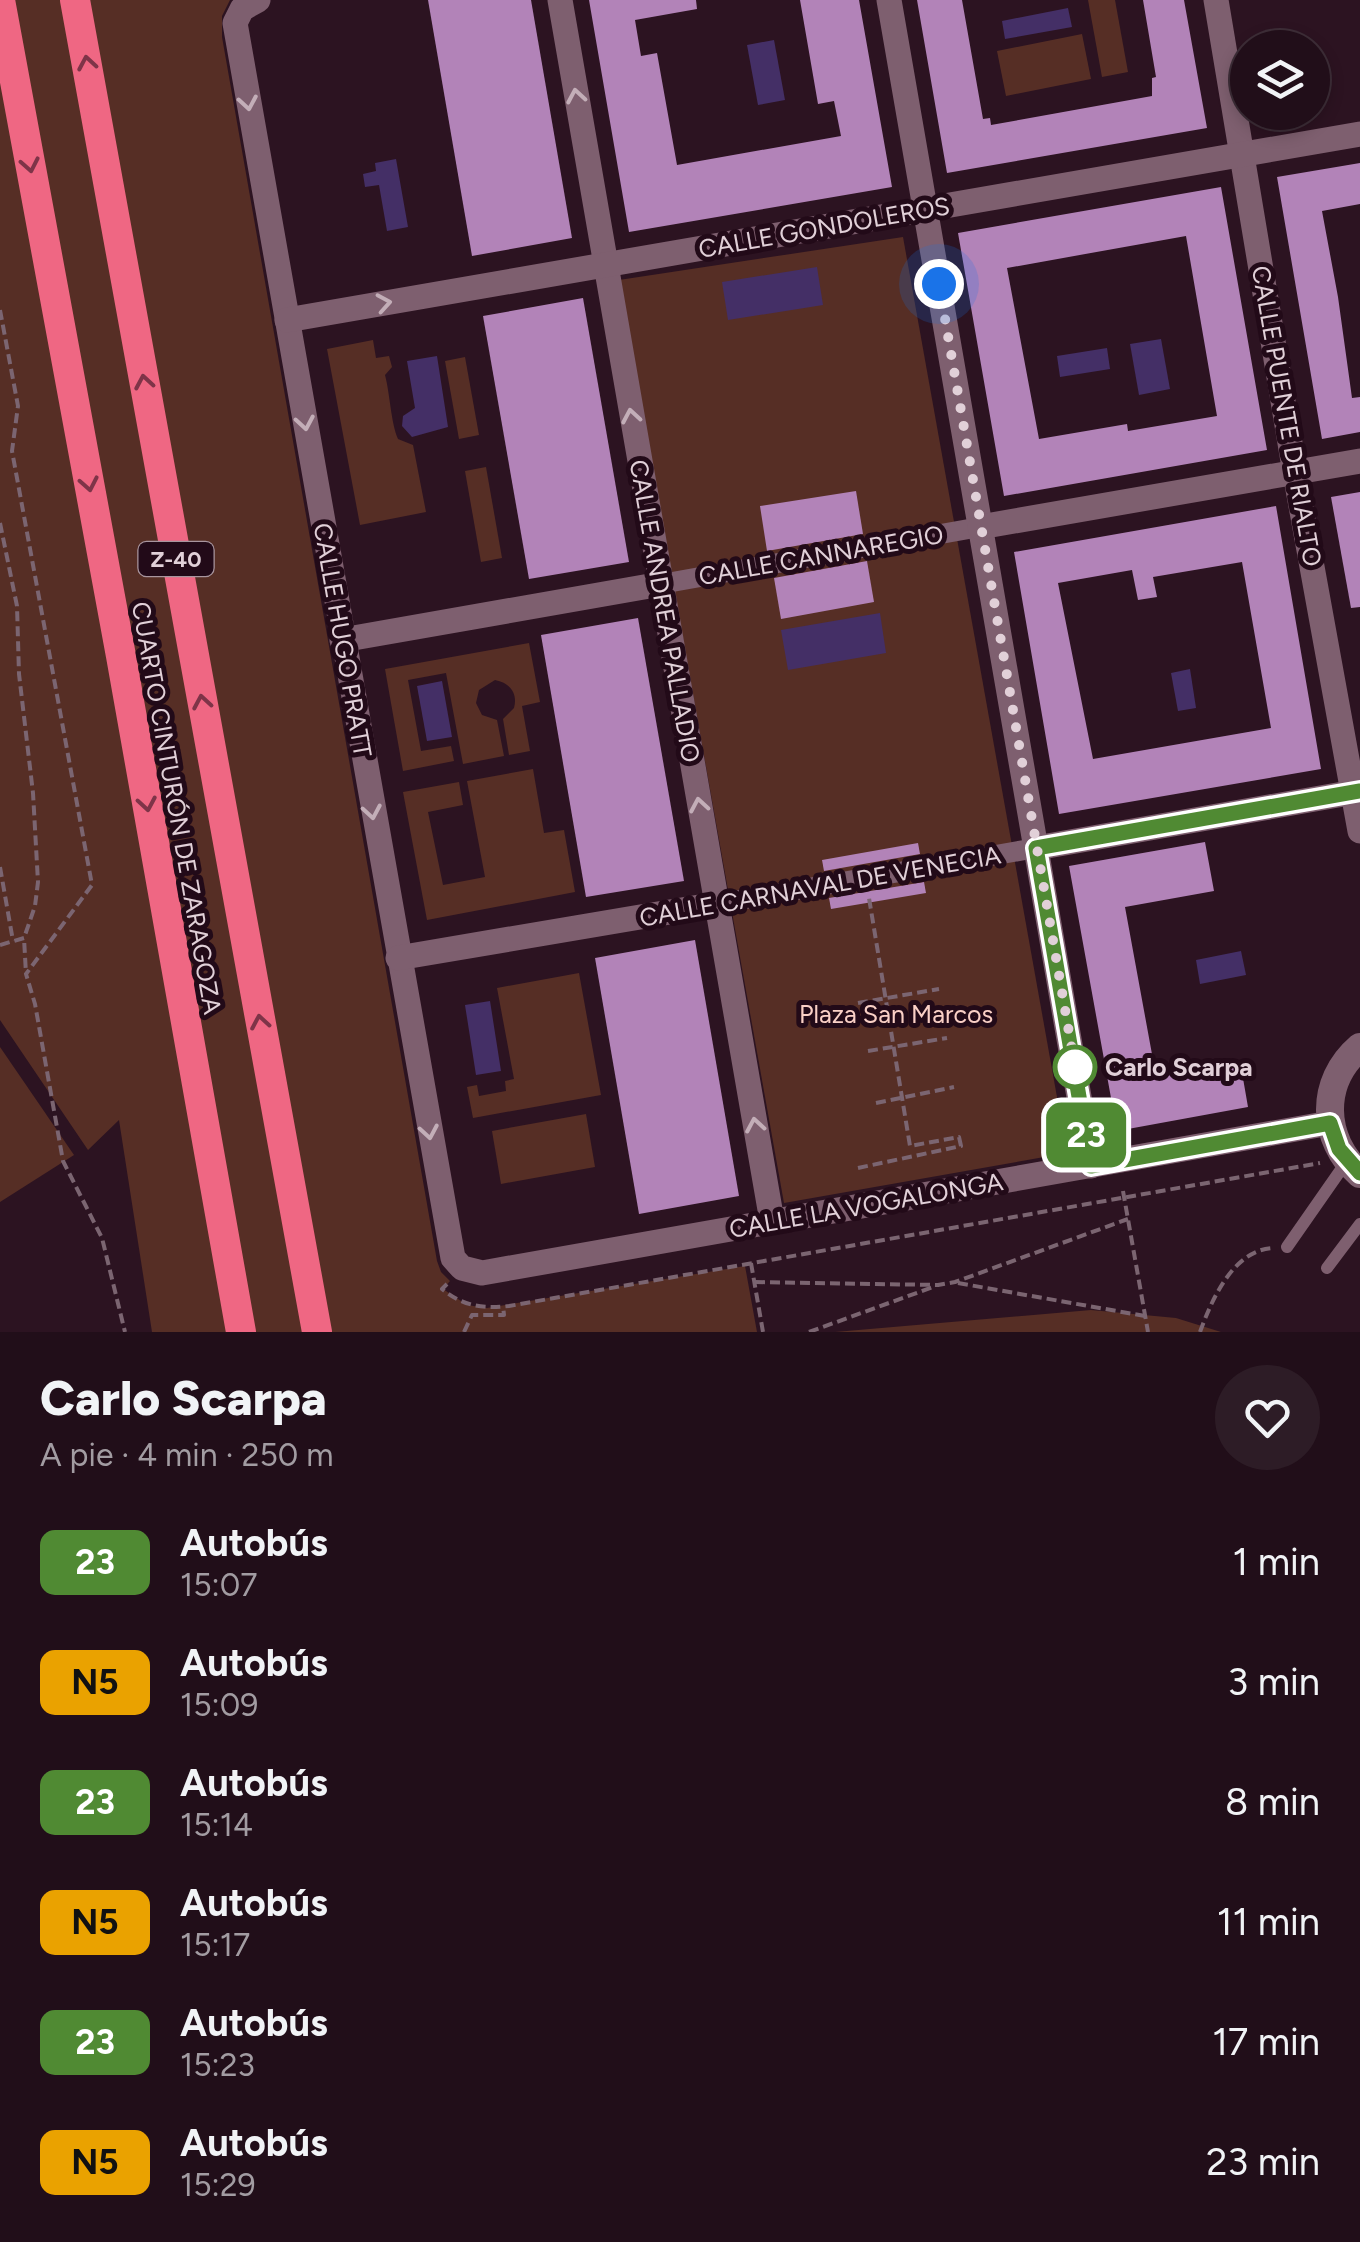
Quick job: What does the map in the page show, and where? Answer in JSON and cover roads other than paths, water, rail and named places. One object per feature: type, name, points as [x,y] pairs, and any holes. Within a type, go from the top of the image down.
[{"type":"highway","name":"CUARTO CINTURÓN DE ZARAGOZA","points":[[0,0],[241,1332]]},
{"type":"highway","name":"CUARTO CINTURÓN DE ZARAGOZA","points":[[75,0],[317,1332]]},
{"type":"street","name":"CALLE ANDREA PALLADIO","points":[[560,0],[772,1221]]},
{"type":"street","points":[[889,0],[1091,1166]]},
{"type":"street","name":"CALLE PUENTE DE RIALTO","points":[[1216,0],[1360,832]]},
{"type":"street","name":"CALLE HUGO PRATT","points":[[250,4],[234,24],[452,1270]]},
{"type":"street","name":"CALLE GONDOLEROS","points":[[288,320],[1360,134]]},
{"type":"street","name":"CALLE CANNAREGIO","points":[[342,640],[1360,461]]},
{"type":"street","name":"CALLE CARNAVAL DE VENECIA","points":[[398,958],[1356,792]]},
{"type":"street","points":[[1342,1166],[1330,1123],[1332,1087],[1340,1070],[1360,1048]]},
{"type":"street","name":"CALLE LA VOGALONGA","points":[[452,1270],[482,1273],[1330,1123]]},
{"type":"lane","points":[[1287,1246],[1342,1166]]},
{"type":"lane","points":[[1328,1268],[1360,1224]]},
{"type":"place","name":"Carlo Scarpa","points":[[1075,1067]]},
{"type":"park label","name":"Plaza San Marcos","points":[[896,1014]]}]
